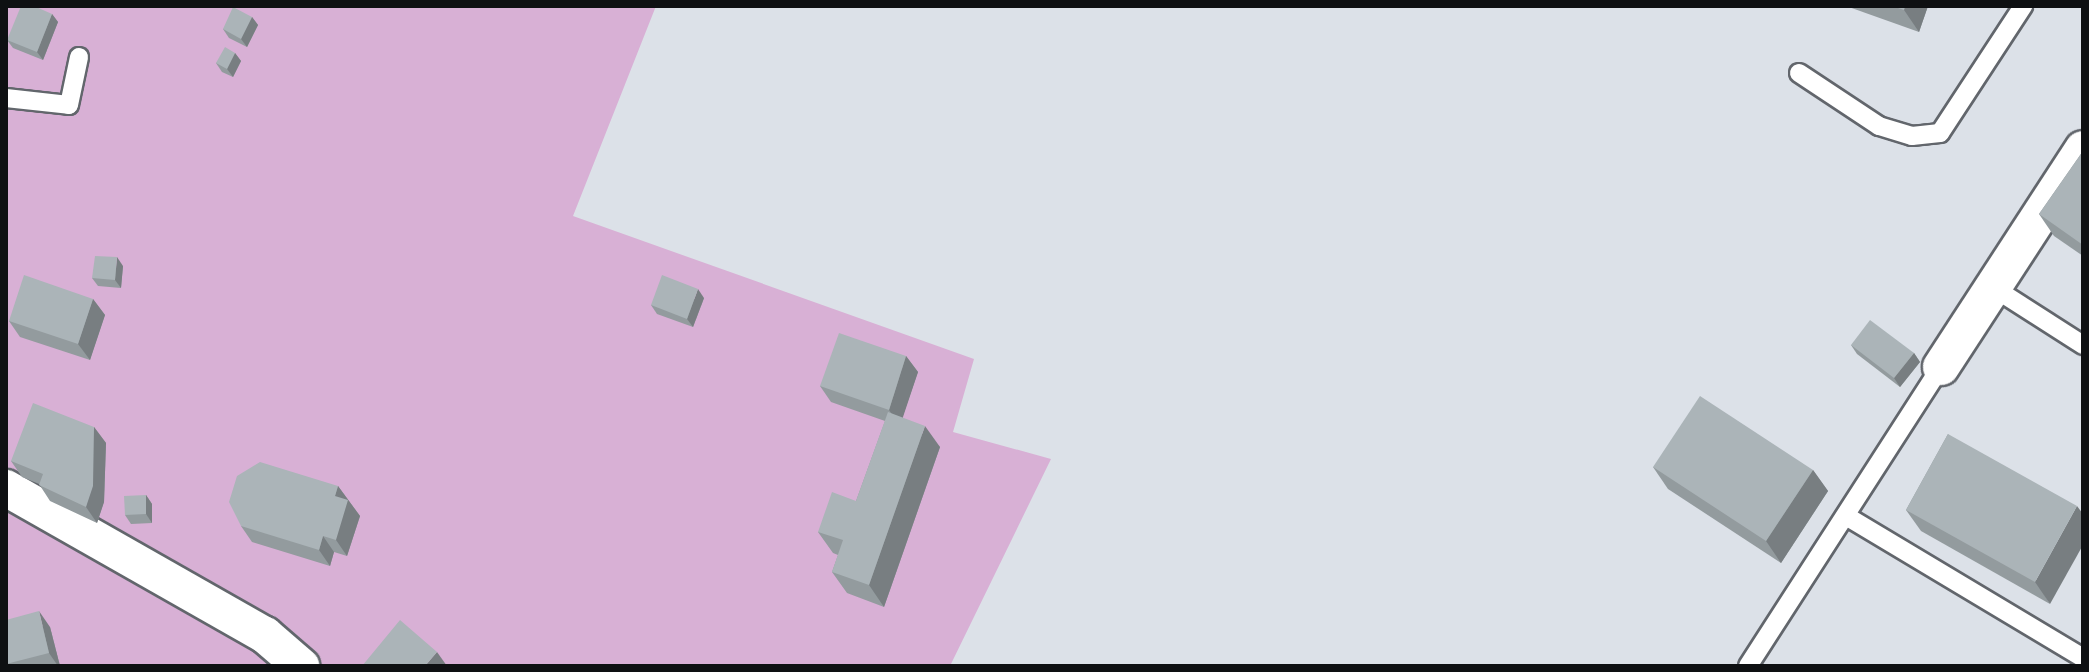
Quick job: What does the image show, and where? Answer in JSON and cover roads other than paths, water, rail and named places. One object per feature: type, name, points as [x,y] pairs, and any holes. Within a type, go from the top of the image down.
[{"type":"street","points":[[1941,367],[2083,149]]},
{"type":"street","points":[[6,488],[265,635],[301,666]]},
{"type":"lane","points":[[1799,73],[1879,126],[1912,136],[1940,133],[2023,6]]},
{"type":"lane","points":[[6,98],[69,105],[79,57]]},
{"type":"lane","points":[[1994,288],[2083,345]]},
{"type":"lane","points":[[1748,666],[1941,367]]},
{"type":"lane","points":[[1846,516],[2083,658]]}]
